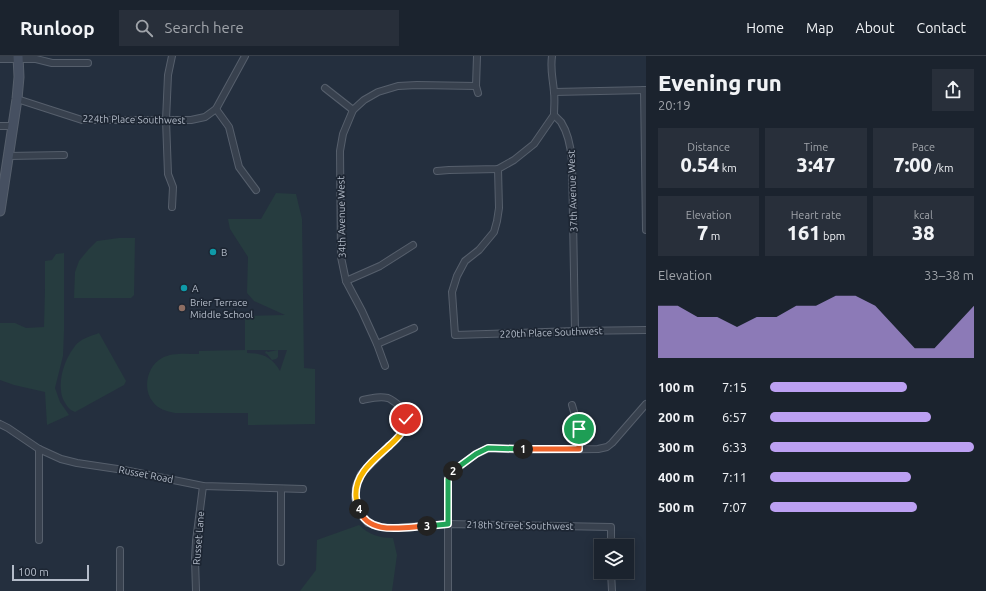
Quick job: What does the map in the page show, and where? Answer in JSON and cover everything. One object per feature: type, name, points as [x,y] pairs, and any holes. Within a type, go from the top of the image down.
[{"type":"main road","points":[[0,211],[3,167],[8,156],[17,100],[18,57]]},
{"type":"street","points":[[172,56],[168,75],[166,120],[168,174],[173,187],[172,207]]},
{"type":"street","points":[[245,56],[216,109],[229,127],[239,167],[256,190]]},
{"type":"street","points":[[325,88],[353,110],[364,100],[378,92],[398,86],[445,86],[477,90],[477,56]]},
{"type":"street","points":[[436,171],[498,169],[514,160],[534,144],[554,115],[554,92],[551,75],[552,56]]},
{"type":"street","points":[[0,59],[18,57],[52,63],[88,63]]},
{"type":"street","points":[[554,92],[645,90],[646,230]]},
{"type":"street","name":"224th Place Southwest","points":[[17,100],[82,120],[191,120],[205,117],[216,109]]},
{"type":"street","name":"34th Avenue West","points":[[353,110],[343,134],[340,151],[341,257],[346,281],[362,311],[385,366]]},
{"type":"street","name":"37th Avenue West","points":[[554,115],[561,122],[565,130],[570,144],[572,161],[575,331]]},
{"type":"street","points":[[0,126],[12,126]]},
{"type":"street","points":[[8,156],[64,155]]},
{"type":"street","name":"220th Place Southwest","points":[[498,169],[499,208],[494,232],[480,250],[465,261],[457,276],[452,292],[455,335],[646,330]]},
{"type":"street","points":[[346,281],[380,266],[413,245]]},
{"type":"street","points":[[377,344],[414,328]]},
{"type":"street","name":"218th Street Southwest","points":[[363,400],[375,397],[390,398],[403,408],[406,419],[405,428],[400,435],[361,474],[356,486],[356,498],[361,515],[368,523],[380,527],[393,528],[448,524],[611,527],[611,539]]},
{"type":"street","points":[[448,591],[448,479],[453,471],[476,454],[488,448],[524,450],[598,449],[607,447],[646,404]]},
{"type":"street","points":[[572,405],[579,429],[579,449]]},
{"type":"street","name":"Russet Road","points":[[0,424],[38,449],[71,462],[124,470],[203,486],[303,489]]},
{"type":"street","points":[[38,449],[39,540]]},
{"type":"street","name":"Russet Lane","points":[[196,591],[195,553],[203,486]]},
{"type":"street","points":[[281,489],[281,562]]},
{"type":"street","points":[[120,550],[120,591]]},
{"type":"street","points":[[611,579],[612,591]]},
{"type":"green space","points":[[276,193],[296,194],[302,219],[304,368],[315,369],[315,424],[248,425],[248,413],[175,413],[160,408],[150,397],[147,384],[153,366],[162,358],[175,354],[199,354],[199,351],[245,350],[245,316],[285,315],[254,301],[247,293],[248,257],[230,229],[228,219],[261,219]],"holes":[[[247,350],[287,350],[280,371],[270,359],[262,355],[247,353]]]},
{"type":"green space","points":[[119,238],[135,238],[134,295],[131,298],[74,298],[75,272],[79,261],[97,241]]},
{"type":"green space","points":[[64,253],[63,356],[55,388],[60,402],[69,415],[47,425],[45,392],[14,385],[0,380],[0,323],[15,323],[26,328],[44,327],[45,261],[52,260],[56,254]]},
{"type":"green space","points":[[99,333],[126,381],[124,385],[75,412],[68,407],[61,392],[61,378],[65,364],[71,352],[80,341]]},
{"type":"green space","points":[[278,350],[278,357],[272,360],[265,353],[266,351]]},
{"type":"green space","points":[[359,525],[375,535],[393,538],[397,555],[392,591],[300,591],[316,570],[317,540]]},
{"type":"place","name":"B","points":[[213,252]]},
{"type":"place","name":"A","points":[[184,288]]},
{"type":"place","name":"Brier Terrace Middle School","points":[[182,308]]},
{"type":"route","points":[[406,419],[405,428],[400,435],[361,474],[356,486],[356,498],[361,515],[368,523],[380,527],[393,528],[448,524],[448,479],[453,471],[476,454],[488,448],[524,450],[579,449],[579,429]]}]
